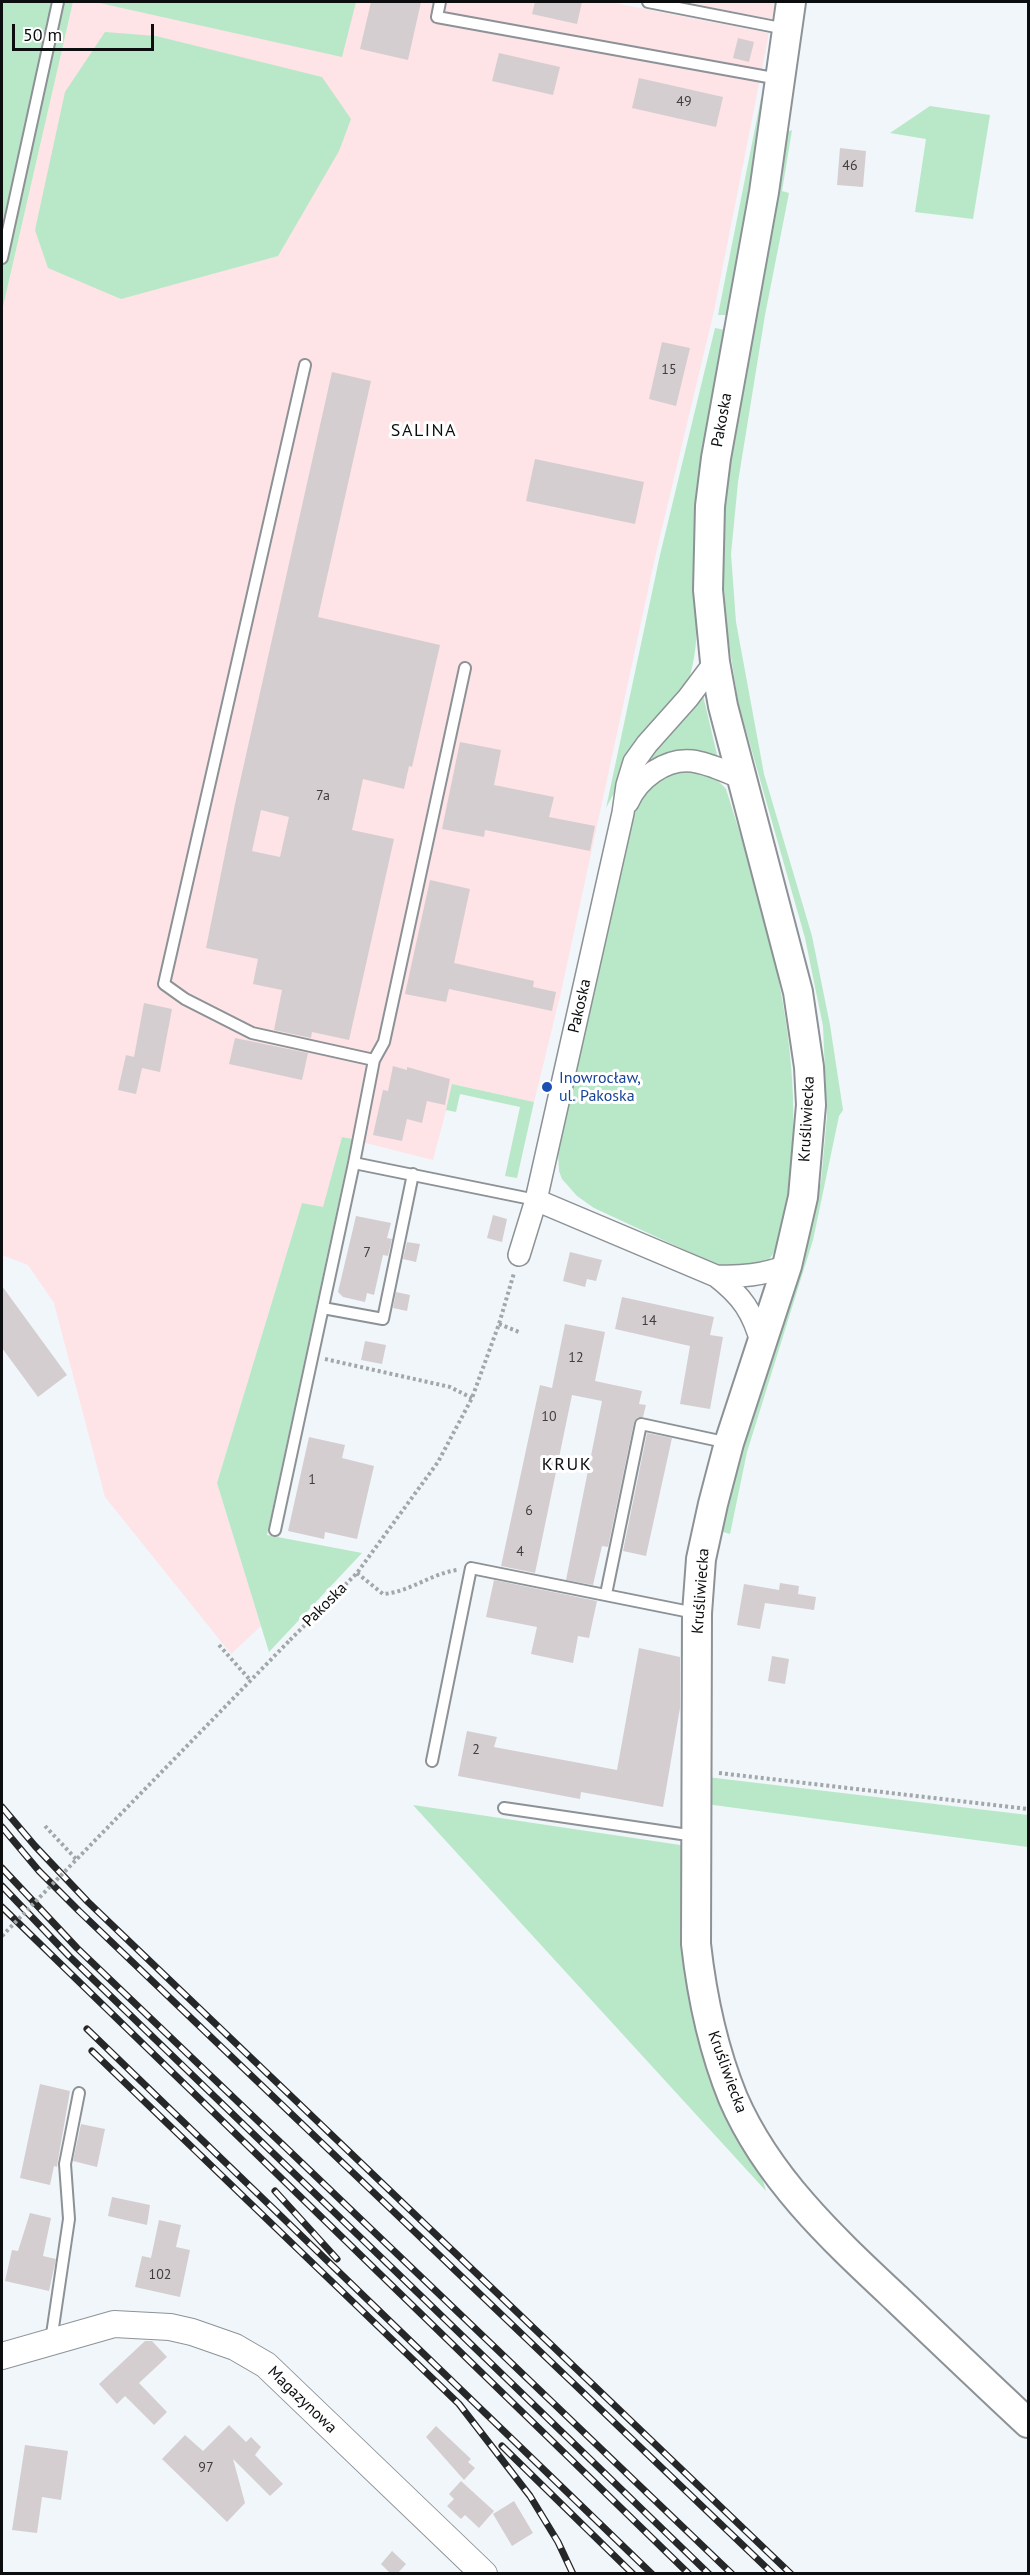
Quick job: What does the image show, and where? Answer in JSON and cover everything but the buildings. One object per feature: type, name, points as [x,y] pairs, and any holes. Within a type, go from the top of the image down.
[{"type":"main road","name":"Pakoska","points":[[714,662],[708,590],[713,482],[764,192],[791,2]]},
{"type":"main road","name":"Kruśliwiecka","points":[[714,662],[798,992],[809,1067],[811,1105],[802,1197],[787,1266],[729,1443],[702,1559],[697,1613],[695,1770],[696,1944],[700,1979],[711,2031],[734,2100],[762,2151],[795,2198],[836,2242],[1029,2423]]},
{"type":"street","name":"Pakoska","points":[[519,1255],[536,1200],[623,813],[627,785],[634,762],[688,698],[714,662]]},
{"type":"street","name":"Pakoska","points":[[623,813],[633,790],[641,781],[662,767],[677,762],[690,760],[703,763],[742,778]]},
{"type":"street","points":[[536,1200],[716,1276],[740,1296],[755,1321],[762,1345]]},
{"type":"street","points":[[716,1276],[747,1277],[787,1266]]},
{"type":"street","name":"Magazynowa","points":[[3,2350],[51,2342],[114,2324],[170,2327],[207,2336],[235,2347],[266,2365],[484,2574]]},
{"type":"lane","points":[[2,258],[58,2]]},
{"type":"lane","points":[[440,2],[437,17],[780,79]]},
{"type":"lane","points":[[648,2],[787,29]]},
{"type":"lane","points":[[305,364],[164,984],[185,999],[252,1033],[374,1060]]},
{"type":"lane","points":[[275,1530],[374,1060],[384,1042],[465,668]]},
{"type":"lane","points":[[354,1162],[536,1200]]},
{"type":"lane","points":[[323,1308],[383,1319],[413,1174]]},
{"type":"lane","points":[[606,1594],[641,1424],[729,1443]]},
{"type":"lane","points":[[432,1761],[471,1568],[697,1613]]},
{"type":"lane","points":[[504,1808],[695,1836]]},
{"type":"lane","points":[[51,2342],[69,2219],[65,2164],[79,2093]]},
{"type":"path","name":"Pakoska","points":[[2,1936],[357,1573],[438,1462],[472,1398],[499,1324],[519,1255]]},
{"type":"path","points":[[499,1324],[519,1332]]},
{"type":"path","points":[[312,1357],[450,1387],[472,1398]]},
{"type":"path","points":[[357,1573],[383,1594],[400,1593],[439,1573],[471,1568]]},
{"type":"path","points":[[219,1645],[250,1680]]},
{"type":"path","points":[[695,1770],[1029,1809]]},
{"type":"path","points":[[45,1826],[76,1859]]},
{"type":"shaded area","points":[[73,2],[609,2],[769,33],[714,311],[656,553],[561,992],[534,1102],[453,1084],[433,1160],[342,1137],[323,1208],[302,1203],[217,1483],[261,1626],[231,1654],[105,1497],[54,1303],[28,1265],[2,1255],[2,311]]},
{"type":"shaded area","points":[[684,2],[775,2],[772,19]]},
{"type":"green space","points":[[2,2],[73,2],[2,311]]},
{"type":"green space","points":[[95,2],[356,2],[342,57]]},
{"type":"green space","points":[[105,32],[156,36],[322,77],[351,119],[339,151],[278,256],[121,299],[48,268],[35,230],[65,92]]},
{"type":"green space","points":[[761,98],[767,99],[727,315],[718,315]]},
{"type":"green space","points":[[930,106],[990,115],[973,219],[915,212],[926,139],[890,133]]},
{"type":"green space","points":[[792,130],[782,191],[789,193],[765,315],[738,482],[731,554],[736,622],[764,774],[812,936],[830,1025],[843,1110],[839,1116],[813,1240],[747,1452],[730,1534],[720,1531],[740,1450],[806,1238],[821,1182],[827,1116],[823,1026],[805,938],[738,702],[726,624],[722,554],[726,481],[787,132]]},
{"type":"green space","points":[[715,328],[725,330],[706,432],[695,509],[697,629],[692,666],[687,685],[620,782],[606,808],[660,555]]},
{"type":"green space","points":[[702,691],[718,759],[651,764],[648,755]]},
{"type":"green space","points":[[672,771],[708,775],[726,789],[770,940],[781,992],[789,1043],[793,1095],[793,1147],[781,1234],[775,1250],[766,1263],[730,1267],[717,1265],[594,1208],[577,1196],[562,1179],[559,1171],[558,1152],[635,805],[648,784]]},
{"type":"green space","points":[[452,1084],[534,1102],[517,1178],[505,1176],[520,1107],[460,1094],[456,1112],[446,1110]]},
{"type":"green space","points":[[342,1137],[352,1139],[267,1535],[362,1553],[269,1652],[217,1483],[302,1203],[323,1207]]},
{"type":"green space","points":[[707,1777],[1028,1815],[1028,1847],[706,1804]]},
{"type":"green space","points":[[413,1805],[687,1846],[685,1912],[766,2191]]},
{"type":"railway","points":[[2,1807],[88,1902],[791,2574]]},
{"type":"railway","points":[[2,1827],[39,1871],[79,1911],[773,2574]]},
{"type":"railway","points":[[2,1868],[77,1948],[732,2574]]},
{"type":"railway","points":[[2,1886],[69,1956],[709,2574]]},
{"type":"railway","points":[[2,1907],[689,2574]]},
{"type":"railway","points":[[87,2029],[652,2574]]},
{"type":"railway","points":[[92,2051],[459,2404],[530,2496],[558,2542],[573,2574]]},
{"type":"railway","points":[[275,2191],[337,2259]]},
{"type":"railway","points":[[502,2446],[633,2574]]},
{"type":"place","name":"Inowrocław, ul. Pakoska","points":[[547,1087]]},
{"type":"district","name":"SALINA","points":[[424,431]]},
{"type":"district","name":"KRUK","points":[[567,1465]]}]
